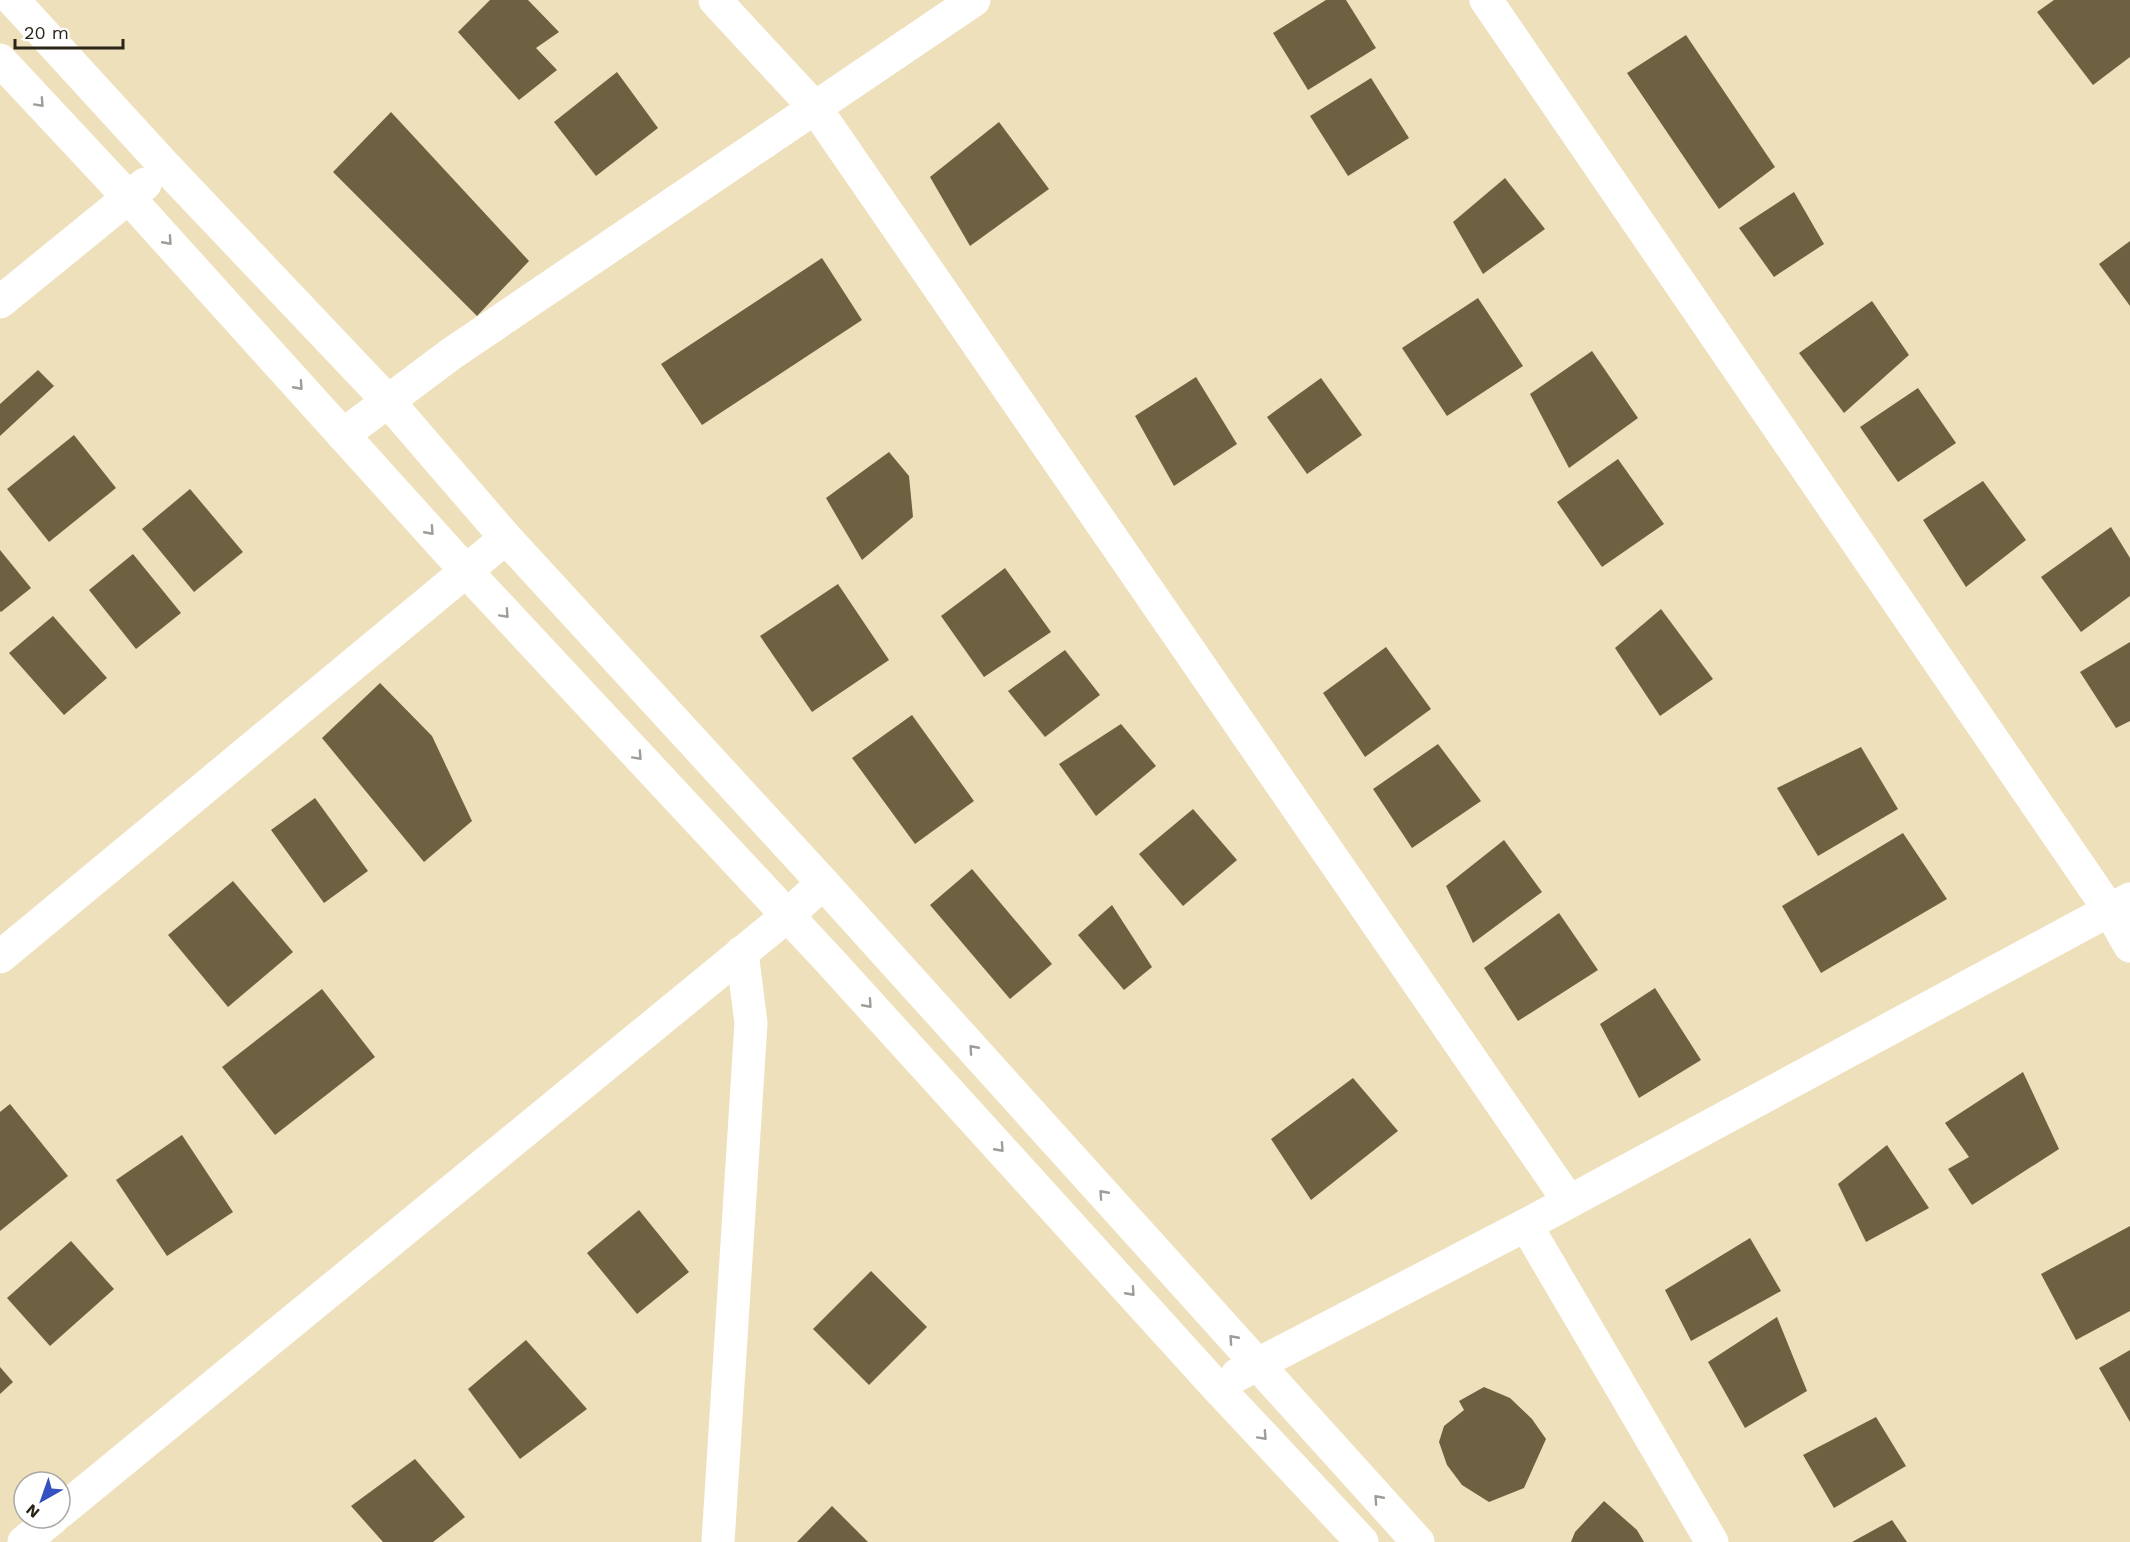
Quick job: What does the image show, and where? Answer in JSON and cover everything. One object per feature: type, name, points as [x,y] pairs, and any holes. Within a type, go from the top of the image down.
[{"type":"street","points":[[13,0],[164,165],[387,400],[506,538],[824,883],[1418,1542]]},
{"type":"street","points":[[715,0],[816,109],[1568,1200]]},
{"type":"street","points":[[343,435],[387,400],[460,348],[974,0]]},
{"type":"street","points":[[1486,0],[2120,905],[2130,946]]},
{"type":"street","points":[[0,60],[129,198],[466,571],[787,916],[1215,1385],[1362,1542]]},
{"type":"street","points":[[0,302],[129,198],[164,165]]},
{"type":"street","points":[[0,957],[506,538]]},
{"type":"street","points":[[72,1502],[787,916],[824,883]]},
{"type":"street","points":[[1215,1385],[1257,1366],[1526,1225],[1568,1200],[2120,905]]},
{"type":"street","points":[[718,1542],[751,1023],[742,952]]},
{"type":"street","points":[[1526,1225],[1713,1542]]},
{"type":"street","points":[[24,1542],[38,1530]]},
{"type":"building","points":[[490,0],[528,0],[559,32],[536,48],[557,70],[519,100],[458,32]]},
{"type":"building","points":[[1326,0],[1346,0],[1376,48],[1308,90],[1273,33]]},
{"type":"building","points":[[2054,0],[2130,0],[2130,57],[2093,85],[2037,12]]},
{"type":"building","points":[[1686,35],[1775,167],[1719,209],[1627,73]]},
{"type":"building","points":[[617,72],[658,128],[596,176],[554,122]]},
{"type":"building","points":[[1371,78],[1409,138],[1348,176],[1310,116]]},
{"type":"building","points":[[391,112],[529,261],[477,316],[333,172]]},
{"type":"building","points":[[999,122],[1049,189],[970,246],[930,177]]},
{"type":"building","points":[[1505,178],[1545,229],[1483,274],[1453,222]]},
{"type":"building","points":[[1794,192],[1824,244],[1774,277],[1739,228]]},
{"type":"building","points":[[2130,241],[2130,306],[2099,264]]},
{"type":"building","points":[[822,258],[862,320],[702,425],[661,364]]},
{"type":"building","points":[[1478,298],[1523,366],[1447,416],[1402,348]]},
{"type":"building","points":[[1872,301],[1909,355],[1844,413],[1799,353]]},
{"type":"building","points":[[1592,351],[1638,418],[1569,468],[1530,394]]},
{"type":"building","points":[[38,370],[54,386],[0,436],[0,404]]},
{"type":"building","points":[[1196,377],[1237,444],[1174,486],[1135,416]]},
{"type":"building","points":[[1321,378],[1362,435],[1307,474],[1267,417]]},
{"type":"building","points":[[1918,388],[1956,443],[1898,482],[1860,427]]},
{"type":"building","points":[[74,435],[116,488],[49,542],[7,489]]},
{"type":"building","points":[[889,452],[909,476],[913,517],[862,560],[826,498]]},
{"type":"building","points":[[1618,459],[1664,524],[1602,567],[1557,502]]},
{"type":"building","points":[[1983,481],[2026,540],[1966,587],[1923,520]]},
{"type":"building","points":[[190,489],[243,552],[194,592],[142,529]]},
{"type":"building","points":[[2111,527],[2130,558],[2130,596],[2081,632],[2041,577]]},
{"type":"building","points":[[0,550],[31,588],[1,612],[0,611]]},
{"type":"building","points":[[133,554],[181,613],[136,649],[89,590]]},
{"type":"building","points":[[1005,568],[1051,632],[984,677],[941,616]]},
{"type":"building","points":[[838,584],[889,660],[812,712],[760,636]]},
{"type":"building","points":[[1661,609],[1713,679],[1660,716],[1615,648]]},
{"type":"building","points":[[53,616],[107,678],[64,715],[9,653]]},
{"type":"building","points":[[2130,642],[2130,721],[2116,728],[2080,672]]},
{"type":"building","points":[[1386,647],[1431,709],[1365,757],[1323,693]]},
{"type":"building","points":[[1065,650],[1100,695],[1045,737],[1008,691]]},
{"type":"building","points":[[380,683],[432,736],[472,821],[424,862],[322,738]]},
{"type":"building","points":[[912,715],[974,801],[915,844],[852,758]]},
{"type":"building","points":[[1121,724],[1156,766],[1096,816],[1059,764]]},
{"type":"building","points":[[1438,744],[1481,801],[1412,848],[1373,789]]},
{"type":"building","points":[[1861,747],[1898,809],[1818,856],[1777,788]]},
{"type":"building","points":[[315,798],[368,871],[324,903],[271,830]]},
{"type":"building","points":[[1193,809],[1237,860],[1183,906],[1139,854]]},
{"type":"building","points":[[1903,833],[1947,899],[1821,973],[1782,906]]},
{"type":"building","points":[[1504,840],[1542,892],[1473,943],[1446,886]]},
{"type":"building","points":[[972,869],[1052,964],[1010,999],[930,905]]},
{"type":"building","points":[[233,881],[293,952],[228,1007],[168,935]]},
{"type":"building","points":[[1112,905],[1152,967],[1124,990],[1078,935]]},
{"type":"building","points":[[1559,913],[1598,970],[1518,1021],[1484,968]]},
{"type":"building","points":[[1655,988],[1701,1060],[1639,1098],[1600,1024]]},
{"type":"building","points":[[322,989],[375,1057],[275,1135],[222,1067]]},
{"type":"building","points":[[2023,1072],[2059,1149],[1972,1205],[1948,1169],[1969,1157],[1945,1123]]},
{"type":"building","points":[[1353,1078],[1398,1131],[1311,1200],[1271,1139]]},
{"type":"building","points":[[10,1104],[68,1176],[0,1231],[0,1112]]},
{"type":"building","points":[[182,1135],[233,1212],[167,1256],[116,1180]]},
{"type":"building","points":[[1887,1145],[1929,1208],[1866,1242],[1838,1184]]},
{"type":"building","points":[[639,1210],[689,1272],[637,1314],[587,1253]]},
{"type":"building","points":[[2130,1226],[2130,1311],[2076,1340],[2041,1274]]},
{"type":"building","points":[[1750,1238],[1781,1291],[1691,1341],[1665,1290]]},
{"type":"building","points":[[71,1241],[114,1289],[50,1346],[7,1298]]},
{"type":"building","points":[[871,1271],[927,1327],[869,1385],[813,1329]]},
{"type":"building","points":[[1777,1317],[1807,1391],[1745,1428],[1708,1362]]},
{"type":"building","points":[[526,1340],[587,1409],[520,1459],[468,1389]]},
{"type":"building","points":[[2130,1350],[2130,1422],[2099,1368]]},
{"type":"building","points":[[0,1367],[13,1382],[0,1394]]},
{"type":"building","points":[[1484,1387],[1510,1398],[1532,1419],[1546,1439],[1524,1488],[1489,1502],[1462,1485],[1447,1465],[1439,1442],[1444,1426],[1464,1410],[1459,1401]]},
{"type":"building","points":[[1876,1417],[1906,1466],[1834,1508],[1803,1455]]},
{"type":"building","points":[[415,1459],[465,1517],[433,1542],[383,1542],[351,1506]]},
{"type":"building","points":[[1604,1501],[1637,1530],[1644,1542],[1571,1542],[1575,1532]]},
{"type":"building","points":[[832,1506],[868,1542],[797,1542]]},
{"type":"building","points":[[1892,1520],[1907,1542],[1852,1542]]}]
